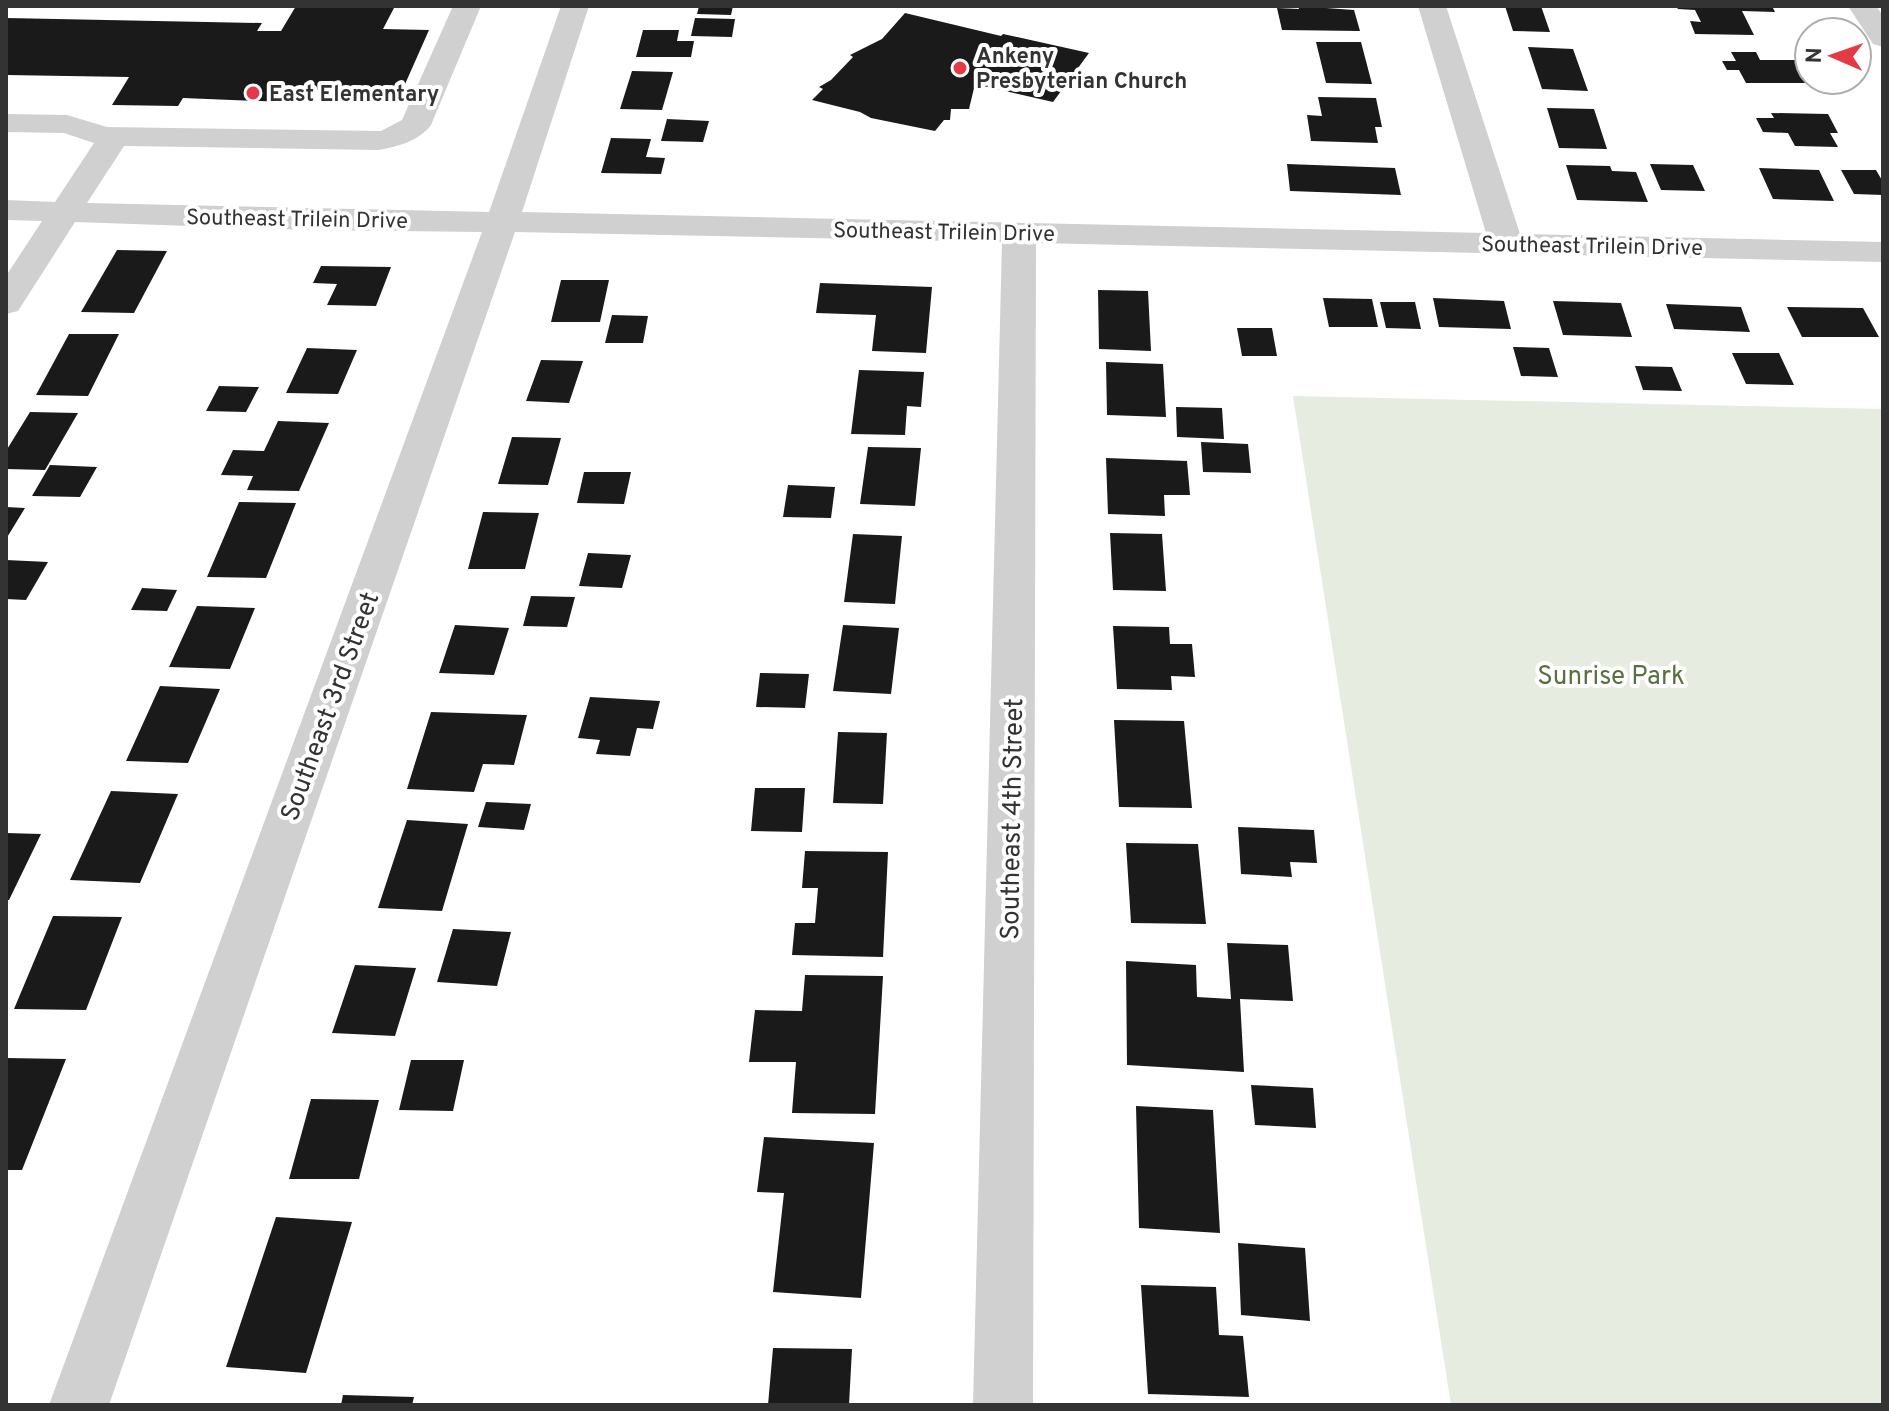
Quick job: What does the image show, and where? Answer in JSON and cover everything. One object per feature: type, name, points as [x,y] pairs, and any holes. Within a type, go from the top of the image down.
[{"type":"street","points":[[6,123],[67,124],[114,136],[390,139],[415,125],[467,6]]},
{"type":"street","name":"Southeast 3rd Street","points":[[79,1405],[502,222],[575,6]]},
{"type":"street","points":[[1432,6],[1506,243]]},
{"type":"street","points":[[1862,6],[1883,38]]},
{"type":"street","points":[[6,303],[114,136]]},
{"type":"street","name":"Southeast Trilein Drive","points":[[6,210],[1883,252]]},
{"type":"street","name":"Southeast 4th Street","points":[[1003,1405],[1019,233]]},
{"type":"green space","name":"Sunrise Park","points":[[1293,396],[1883,409],[1883,1405],[1451,1405]]},
{"type":"building","name":"East Elementary","points":[[296,6],[395,6],[383,29],[429,30],[402,91],[315,90],[309,103],[183,98],[178,106],[112,105],[129,77],[6,75],[6,18],[262,23],[257,31],[281,31]]},
{"type":"building","points":[[699,6],[733,6],[731,15],[697,14]]},
{"type":"building","points":[[1298,6],[1354,10],[1360,31],[1282,30],[1277,8],[1299,9]]},
{"type":"building","points":[[1505,6],[1541,6],[1550,32],[1513,31]]},
{"type":"building","points":[[1676,6],[1772,6],[1775,12],[1742,11],[1754,35],[1695,34],[1690,21],[1701,22],[1695,10],[1678,9]]},
{"type":"building","name":"Ankeny Presbyterian Church","points":[[905,13],[1089,53],[1053,102],[975,84],[969,109],[951,109],[950,120],[944,120],[935,131],[871,118],[860,112],[812,100],[823,89],[819,87],[831,80],[853,57],[850,55],[882,39]]},
{"type":"building","points":[[695,18],[735,19],[732,37],[691,36]]},
{"type":"building","points":[[643,30],[679,30],[677,41],[694,41],[691,57],[636,57]]},
{"type":"building","points":[[1316,42],[1361,42],[1372,84],[1326,83]]},
{"type":"building","points":[[1528,47],[1573,49],[1588,91],[1542,89]]},
{"type":"building","points":[[1731,52],[1756,52],[1760,60],[1793,60],[1793,83],[1746,83],[1739,70],[1727,70],[1722,61],[1736,61]]},
{"type":"building","points":[[632,71],[673,72],[662,110],[620,109]]},
{"type":"building","points":[[1318,97],[1376,98],[1382,127],[1375,127],[1378,143],[1311,141],[1307,115],[1322,116]]},
{"type":"building","points":[[1547,108],[1594,109],[1607,149],[1559,148]]},
{"type":"building","points":[[1771,113],[1828,114],[1838,133],[1830,133],[1838,147],[1795,146],[1788,133],[1763,132],[1756,118],[1774,118]]},
{"type":"building","points":[[667,119],[709,121],[703,142],[661,141]]},
{"type":"building","points":[[611,138],[651,139],[646,157],[665,158],[661,174],[601,173]]},
{"type":"building","points":[[1287,164],[1395,168],[1401,195],[1290,191]]},
{"type":"building","points":[[1650,164],[1693,165],[1705,191],[1661,190]]},
{"type":"building","points":[[1566,165],[1610,166],[1612,171],[1636,172],[1648,202],[1577,200]]},
{"type":"building","points":[[1759,168],[1819,170],[1834,201],[1773,199]]},
{"type":"building","points":[[1841,170],[1876,170],[1883,182],[1883,195],[1854,194]]},
{"type":"building","points":[[117,250],[167,251],[134,313],[81,312]]},
{"type":"building","points":[[321,266],[391,267],[376,306],[327,305],[337,284],[313,283]]},
{"type":"building","points":[[561,280],[609,280],[600,322],[551,322]]},
{"type":"building","points":[[820,283],[932,287],[926,353],[872,351],[876,315],[816,313]]},
{"type":"building","points":[[1098,290],[1148,291],[1151,351],[1099,349]]},
{"type":"building","points":[[1323,298],[1372,299],[1378,327],[1329,327]]},
{"type":"building","points":[[1433,298],[1504,301],[1511,329],[1439,327]]},
{"type":"building","points":[[1553,301],[1621,303],[1632,337],[1563,335]]},
{"type":"building","points":[[1380,302],[1415,302],[1421,329],[1386,328]]},
{"type":"building","points":[[1666,304],[1741,307],[1750,332],[1674,329]]},
{"type":"building","points":[[1787,307],[1863,308],[1879,337],[1802,337]]},
{"type":"building","points":[[612,315],[648,316],[643,343],[605,343]]},
{"type":"building","points":[[1237,328],[1272,328],[1277,356],[1242,356]]},
{"type":"building","points":[[69,334],[119,334],[88,396],[36,395]]},
{"type":"building","points":[[1513,347],[1549,348],[1558,377],[1521,376]]},
{"type":"building","points":[[307,348],[357,350],[338,394],[286,393]]},
{"type":"building","points":[[1732,353],[1779,353],[1794,385],[1746,384]]},
{"type":"building","points":[[541,360],[583,361],[569,403],[526,401]]},
{"type":"building","points":[[1106,362],[1163,364],[1166,417],[1107,415]]},
{"type":"building","points":[[1635,366],[1672,367],[1682,391],[1643,390]]},
{"type":"building","points":[[859,370],[924,372],[921,407],[907,406],[905,435],[851,434]]},
{"type":"building","points":[[219,386],[259,387],[246,412],[206,411]]},
{"type":"building","points":[[1176,407],[1222,408],[1224,439],[1177,437]]},
{"type":"building","points":[[30,412],[78,413],[45,470],[6,469],[6,451]]},
{"type":"building","points":[[278,421],[329,423],[299,491],[247,490],[253,476],[221,475],[233,450],[264,451]]},
{"type":"building","points":[[512,437],[561,438],[548,485],[498,484]]},
{"type":"building","points":[[1201,442],[1248,444],[1251,473],[1203,472]]},
{"type":"building","points":[[868,447],[921,448],[915,506],[860,504]]},
{"type":"building","points":[[1106,458],[1187,461],[1190,495],[1164,495],[1165,516],[1108,514]]},
{"type":"building","points":[[50,465],[97,467],[80,497],[32,496]]},
{"type":"building","points":[[584,472],[631,472],[624,504],[577,503]]},
{"type":"building","points":[[788,485],[835,487],[831,518],[783,517]]},
{"type":"building","points":[[239,502],[296,503],[266,578],[207,577]]},
{"type":"building","points":[[6,507],[25,508],[6,539]]},
{"type":"building","points":[[483,512],[539,513],[525,569],[468,569]]},
{"type":"building","points":[[1110,533],[1162,534],[1166,591],[1113,590]]},
{"type":"building","points":[[853,534],[902,536],[895,604],[844,602]]},
{"type":"building","points":[[588,553],[631,555],[622,588],[579,586]]},
{"type":"building","points":[[6,560],[48,562],[26,600],[6,599]]},
{"type":"building","points":[[142,588],[177,590],[167,611],[131,610]]},
{"type":"building","points":[[531,596],[575,597],[567,627],[523,626]]},
{"type":"building","points":[[197,606],[255,608],[230,669],[169,667]]},
{"type":"building","points":[[455,625],[509,628],[494,675],[439,673]]},
{"type":"building","points":[[843,625],[899,628],[891,694],[833,691]]},
{"type":"building","points":[[1113,626],[1169,627],[1170,644],[1192,644],[1195,677],[1171,676],[1172,690],[1117,689]]},
{"type":"building","points":[[760,673],[809,674],[805,708],[756,707]]},
{"type":"building","points":[[160,686],[220,689],[188,763],[126,761]]},
{"type":"building","points":[[590,697],[660,701],[653,729],[637,728],[630,756],[596,754],[600,740],[578,738]]},
{"type":"building","points":[[431,712],[527,715],[514,765],[483,764],[474,792],[407,789]]},
{"type":"building","points":[[1114,720],[1184,721],[1192,808],[1119,807]]},
{"type":"building","points":[[838,732],[887,733],[883,804],[833,803]]},
{"type":"building","points":[[755,788],[805,788],[802,832],[751,831]]},
{"type":"building","points":[[111,791],[178,794],[140,883],[70,880]]},
{"type":"building","points":[[486,802],[531,804],[524,830],[478,827]]},
{"type":"building","points":[[407,820],[468,824],[442,911],[378,908]]},
{"type":"building","points":[[1238,827],[1314,830],[1317,863],[1290,862],[1292,877],[1241,874]]},
{"type":"building","points":[[6,833],[41,834],[9,900],[6,900]]},
{"type":"building","points":[[1126,843],[1198,844],[1206,924],[1131,923]]},
{"type":"building","points":[[805,851],[888,852],[883,957],[792,955],[795,923],[815,923],[818,888],[802,888]]},
{"type":"building","points":[[53,916],[122,917],[86,1010],[14,1009]]},
{"type":"building","points":[[453,929],[511,932],[497,986],[437,982]]},
{"type":"building","points":[[1227,943],[1288,945],[1293,1001],[1240,999],[1244,1072],[1127,1065],[1126,961],[1196,965],[1197,997],[1231,999]]},
{"type":"building","points":[[355,965],[416,968],[395,1036],[332,1033]]},
{"type":"building","points":[[805,975],[883,976],[875,1114],[792,1113],[796,1062],[749,1062],[755,1010],[802,1011]]},
{"type":"building","points":[[6,1058],[66,1059],[22,1170],[6,1170]]},
{"type":"building","points":[[411,1060],[464,1060],[453,1111],[399,1110]]},
{"type":"building","points":[[1251,1085],[1313,1088],[1316,1128],[1255,1125]]},
{"type":"building","points":[[311,1099],[379,1100],[359,1179],[289,1179]]},
{"type":"building","points":[[1136,1106],[1213,1110],[1220,1233],[1139,1228]]},
{"type":"building","points":[[764,1137],[874,1143],[861,1298],[773,1292],[784,1193],[757,1192]]},
{"type":"building","points":[[276,1217],[352,1222],[306,1373],[226,1367]]},
{"type":"building","points":[[1238,1243],[1305,1248],[1310,1321],[1241,1315]]},
{"type":"building","points":[[1141,1285],[1216,1287],[1219,1335],[1243,1336],[1249,1397],[1148,1394]]},
{"type":"building","points":[[773,1348],[852,1349],[849,1405],[768,1405]]},
{"type":"building","points":[[343,1395],[414,1397],[412,1405],[341,1405]]},
{"type":"place","name":"Ankeny Presbyterian Church","points":[[960,68]]},
{"type":"place","name":"East Elementary","points":[[253,93]]}]
